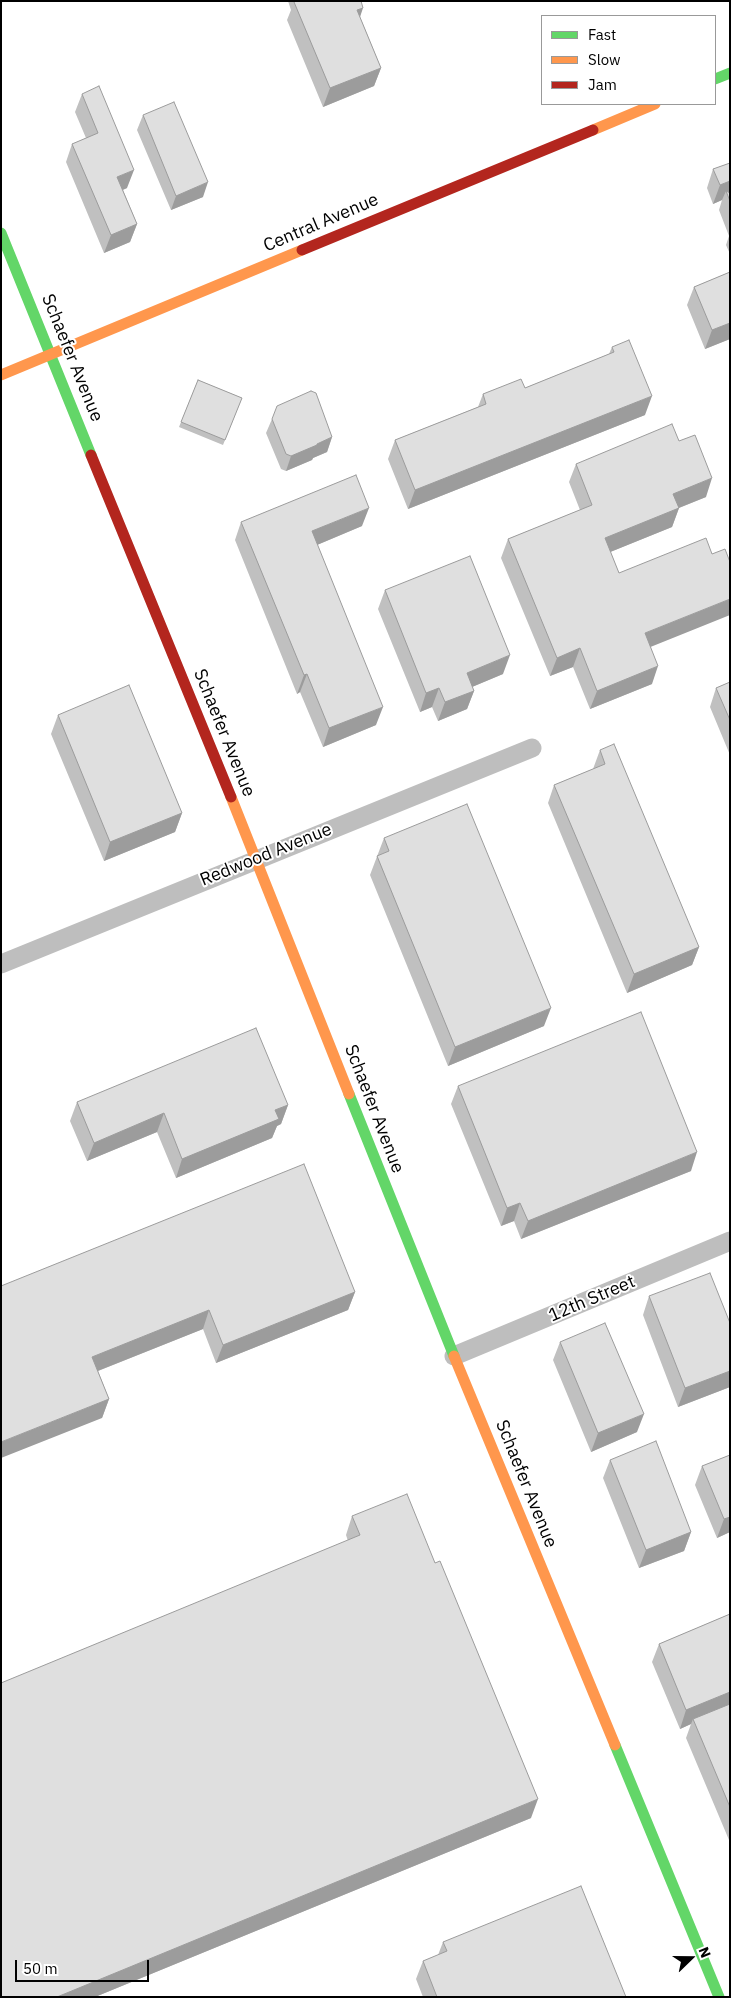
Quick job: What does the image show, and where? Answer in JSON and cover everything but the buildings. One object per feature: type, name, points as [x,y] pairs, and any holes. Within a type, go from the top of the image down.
[{"type":"street","points":[[716,79],[730,73]]},
{"type":"street","name":"Central Avenue","points":[[1,375],[653,105]]},
{"type":"street","name":"Schaefer Avenue","points":[[1,233],[52,354],[256,858],[418,1268],[719,1997]]},
{"type":"street","name":"Redwood Avenue","points":[[1,964],[256,858],[532,748]]},
{"type":"street","name":"12th Street","points":[[454,1356],[730,1241]]},
{"type":"traffic: fast","points":[[716,79],[730,73]]},
{"type":"traffic: fast","points":[[1,233],[91,455]]},
{"type":"traffic: fast","points":[[349,1094],[454,1356]]},
{"type":"traffic: fast","points":[[615,1745],[719,1997]]},
{"type":"traffic: slow","points":[[593,130],[653,105]]},
{"type":"traffic: slow","points":[[1,375],[302,250]]},
{"type":"traffic: slow","points":[[231,797],[349,1094]]},
{"type":"traffic: slow","points":[[454,1356],[615,1745]]},
{"type":"traffic: jam","points":[[302,250],[593,130]]},
{"type":"traffic: jam","points":[[91,455],[231,797]]}]
